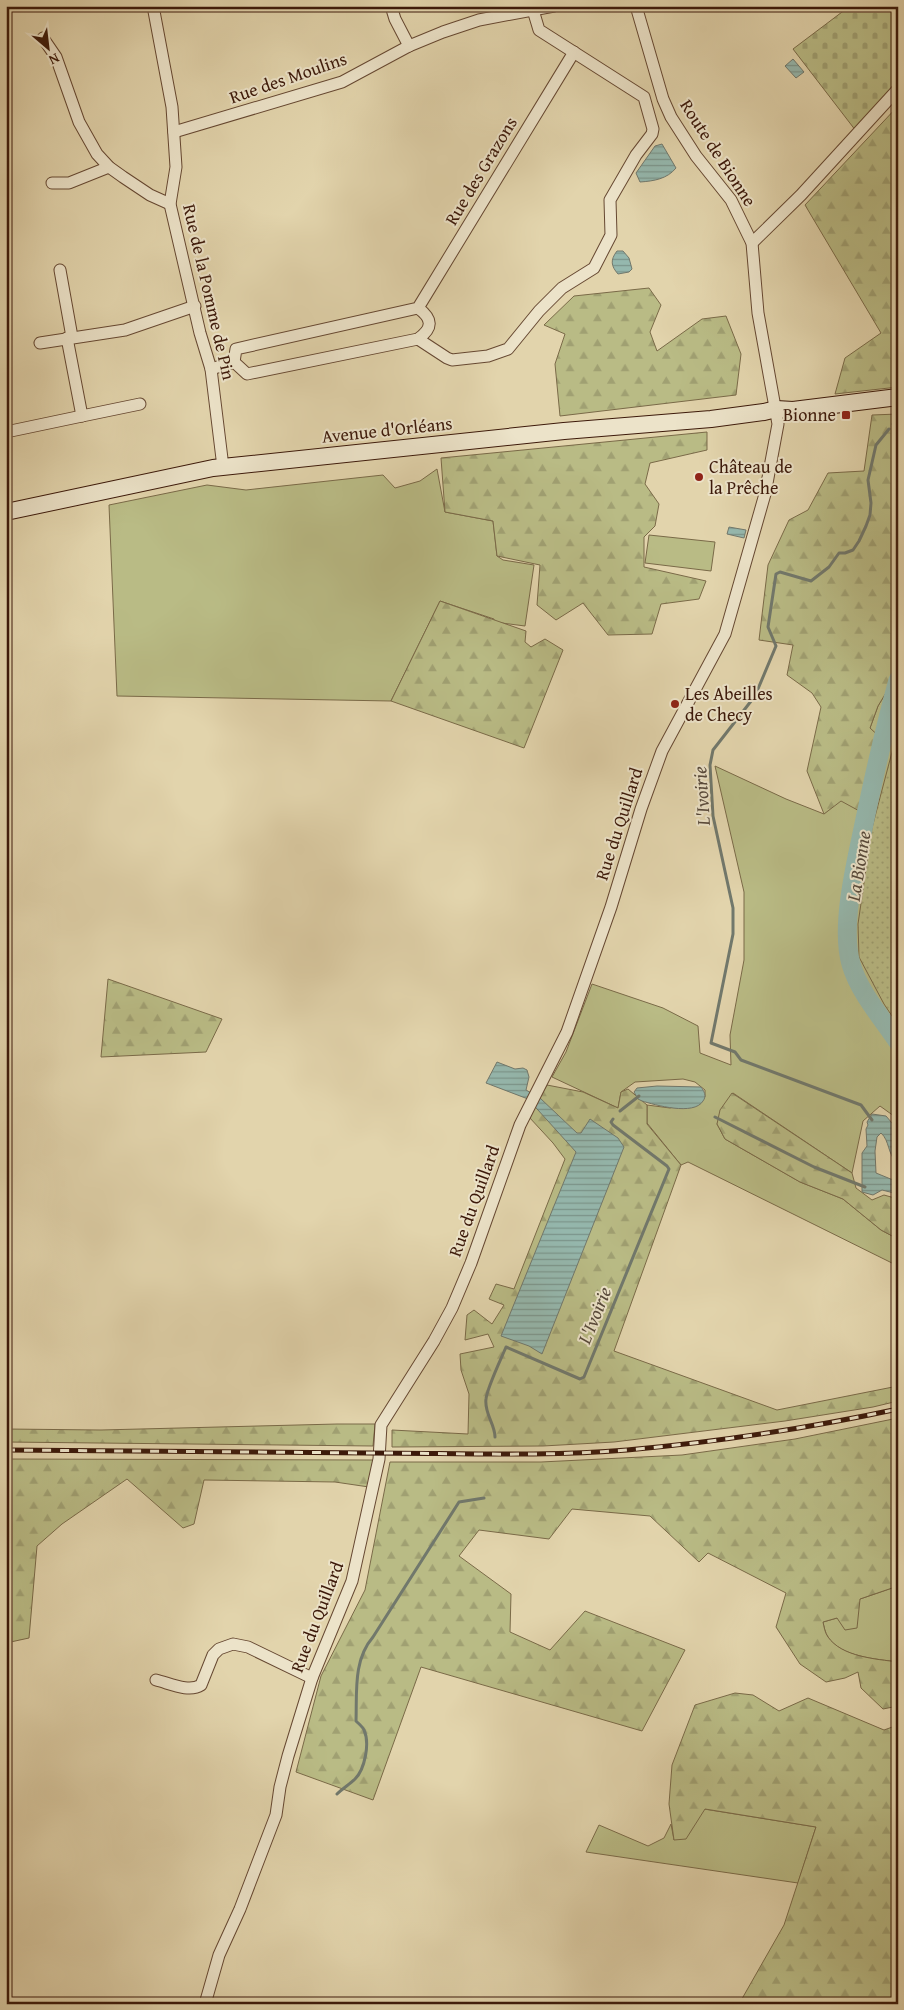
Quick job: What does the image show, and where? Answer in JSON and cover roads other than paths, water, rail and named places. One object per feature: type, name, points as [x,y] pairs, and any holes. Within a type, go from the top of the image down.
[{"type":"main road","name":"Avenue d'Orléans","points":[[6,512],[223,467],[564,431],[711,419],[776,409],[793,410],[898,397]]},
{"type":"street","name":"Rue de la Pomme de Pin","points":[[153,6],[172,107],[176,167],[170,204],[200,333],[211,369],[223,467]]},
{"type":"street","points":[[391,6],[395,19],[409,46]]},
{"type":"street","name":"Rue des Moulins","points":[[174,132],[342,82],[409,46],[479,20],[554,6]]},
{"type":"street","name":"Route de Bionne","points":[[636,6],[663,99],[672,118],[696,156],[731,200],[752,243],[758,313],[776,409]]},
{"type":"street","points":[[418,339],[452,360],[488,356],[508,349],[539,311],[562,288],[594,268],[611,235],[610,200],[636,155],[652,134],[653,129],[644,96],[539,30],[533,10]]},
{"type":"street","points":[[43,38],[56,57],[79,122],[96,154],[109,167],[150,195],[170,204]]},
{"type":"street","name":"Rue des Grazons","points":[[418,308],[574,52]]},
{"type":"street","points":[[752,243],[801,195],[898,89]]},
{"type":"street","points":[[52,183],[68,183],[109,167]]},
{"type":"street","points":[[60,270],[82,416]]},
{"type":"street","points":[[40,343],[125,330],[194,306]]},
{"type":"street","points":[[418,308],[426,314],[430,326],[428,332],[418,339],[247,374],[234,362],[236,349],[418,308]]},
{"type":"street","points":[[211,369],[234,362]]},
{"type":"street","points":[[6,432],[140,404]]},
{"type":"street","name":"Rue du Quillard","points":[[205,2004],[219,1955],[240,1909],[276,1815],[286,1764],[312,1678],[352,1581],[379,1460],[381,1425],[434,1342],[452,1308],[471,1263],[520,1125],[567,1032],[611,907],[641,809],[662,751],[725,634],[765,494],[778,424],[776,409]]},
{"type":"street","points":[[156,1680],[189,1689],[196,1688],[201,1685],[213,1655],[219,1649],[233,1644],[248,1647],[312,1678]]},
{"type":"water","points":[[793,59],[804,72],[796,78],[785,66]]},
{"type":"water","points":[[662,144],[676,168],[669,175],[660,179],[640,182],[636,173],[655,146]]},
{"type":"water","points":[[617,251],[623,251],[629,258],[632,269],[629,272],[618,274],[614,268],[612,260]]},
{"type":"water","points":[[729,527],[746,530],[744,538],[727,534]]},
{"type":"water","points":[[497,1062],[515,1069],[523,1068],[527,1070],[529,1077],[526,1090],[540,1098],[577,1133],[581,1133],[590,1119],[618,1138],[624,1147],[542,1354],[529,1346],[501,1336],[576,1152],[528,1099],[486,1083]]},
{"type":"water","points":[[657,1086],[701,1087],[705,1097],[698,1105],[683,1109],[642,1101],[638,1099],[634,1092],[637,1088]]},
{"type":"water","points":[[872,1114],[886,1116],[898,1130],[898,1164],[894,1160],[881,1133],[877,1137],[875,1151],[876,1173],[898,1182],[898,1194],[882,1190],[873,1195],[862,1192],[862,1153],[867,1146],[867,1122]]},
{"type":"waterway","name":"L'Ivoirie","points":[[894,383],[898,382]]},
{"type":"waterway","name":"L'Ivoirie","points":[[893,424],[897,418],[897,409]]},
{"type":"waterway","name":"L'Ivoirie","points":[[872,1120],[861,1105],[741,1060],[735,1052],[711,1043],[733,934],[733,908],[713,816],[710,765],[713,750],[755,696],[776,646],[768,627],[776,574],[780,572],[811,581],[829,567],[839,553],[853,550],[870,515],[871,503],[868,480],[876,445],[889,429]]},
{"type":"waterway","name":"La Bionne","points":[[898,680],[857,857],[850,894],[847,932],[851,964],[859,985],[898,1042]]},
{"type":"waterway","name":"L'Ivoirie","points":[[620,1111],[639,1096]]},
{"type":"waterway","points":[[715,1117],[814,1167],[865,1187]]},
{"type":"waterway","name":"L'Ivoirie","points":[[495,1437],[486,1399],[491,1381],[506,1347],[580,1379],[584,1377],[669,1169],[613,1125],[611,1122],[613,1119]]},
{"type":"waterway","name":"L'Ivoirie","points":[[337,1794],[359,1775],[366,1756],[366,1735],[363,1728],[356,1721],[357,1677],[362,1656],[459,1502],[484,1498]]},
{"type":"railway","points":[[6,1450],[499,1454],[595,1452],[729,1439],[898,1409]]},
{"type":"place","name":"Bionne","points":[[846,415]]},
{"type":"place","name":"Château de la Prêche","points":[[699,477]]},
{"type":"place","name":"Les Abeilles de Checy","points":[[675,704]]}]
